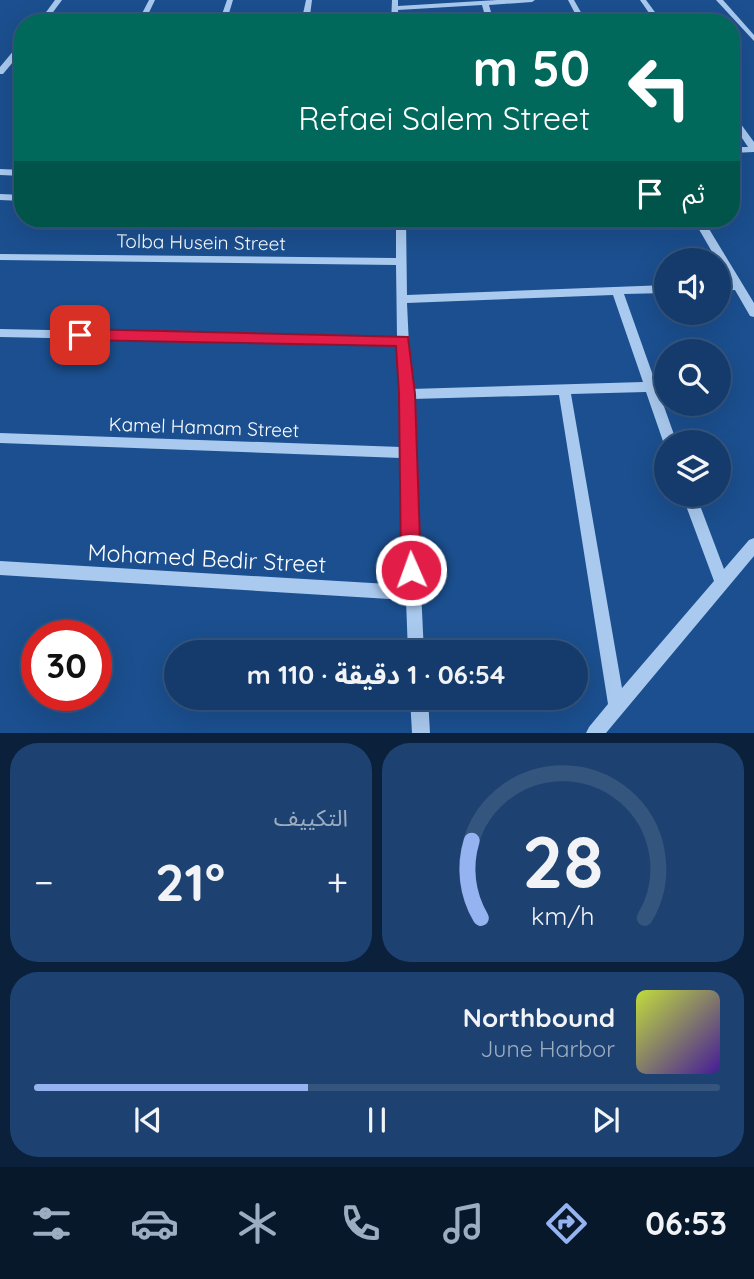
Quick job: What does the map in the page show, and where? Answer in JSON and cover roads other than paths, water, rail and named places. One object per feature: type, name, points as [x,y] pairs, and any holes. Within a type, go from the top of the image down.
[{"type":"street","points":[[48,14],[60,0]]},
{"type":"street","points":[[395,4],[533,0]]},
{"type":"street","points":[[719,0],[732,14]]},
{"type":"street","points":[[485,3],[488,14]]},
{"type":"street","points":[[740,23],[754,39]]},
{"type":"street","points":[[0,72],[14,59]]},
{"type":"street","points":[[740,129],[754,149]]},
{"type":"street","points":[[401,228],[401,299],[407,394],[414,640]]},
{"type":"street","points":[[703,228],[754,313]]},
{"type":"street","name":"Tolba Husein Street","points":[[0,257],[402,262]]},
{"type":"street","points":[[731,286],[737,286]]},
{"type":"street","points":[[401,299],[654,290]]},
{"type":"street","points":[[617,291],[665,430]]},
{"type":"street","points":[[0,333],[403,341]]},
{"type":"street","points":[[407,394],[649,387]]},
{"type":"street","points":[[564,390],[617,707]]},
{"type":"street","name":"Kamel Hamam Street","points":[[0,438],[407,453]]},
{"type":"street","points":[[694,507],[722,583]]},
{"type":"street","points":[[595,733],[754,545]]},
{"type":"street","name":"Mohamed Bedir Street","points":[[0,568],[411,593]]},
{"type":"street","points":[[420,710],[421,733]]}]
